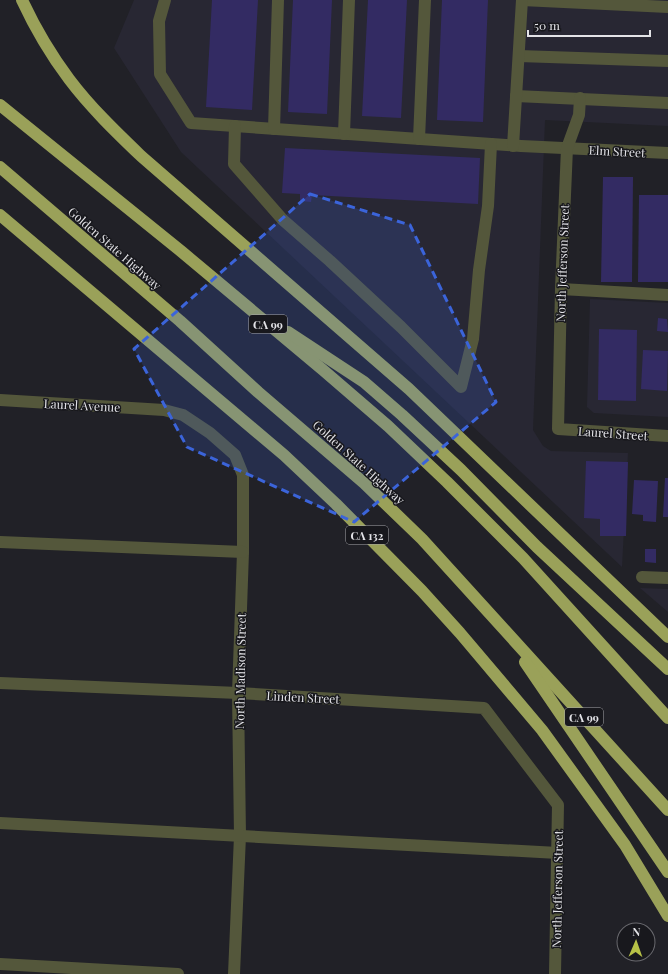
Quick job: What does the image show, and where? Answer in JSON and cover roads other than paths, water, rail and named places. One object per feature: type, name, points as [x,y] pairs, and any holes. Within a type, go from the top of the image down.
[{"type":"highway","points":[[22,0],[50,50],[70,80],[115,131],[141,156],[409,389],[668,637]]},
{"type":"highway","name":"CA 99","points":[[0,105],[234,296],[388,426],[447,482],[523,558],[668,718]]},
{"type":"highway","name":"Golden State Highway","points":[[0,167],[180,321],[258,392],[364,483],[422,538],[668,810]]},
{"type":"highway","name":"CA 132","points":[[0,215],[284,455],[336,504],[422,591],[460,633],[542,730],[625,845],[668,916]]},
{"type":"highway","points":[[234,296],[364,382],[461,470],[537,547],[668,669]]},
{"type":"highway","points":[[500,625],[668,872]]},
{"type":"street","name":"Elm Street","points":[[165,0],[159,21],[160,74],[191,123],[513,146],[668,153]]},
{"type":"street","points":[[274,128],[278,0]]},
{"type":"street","points":[[344,134],[350,0]]},
{"type":"street","points":[[419,139],[425,0]]},
{"type":"street","points":[[513,146],[522,0],[626,2],[668,7]]},
{"type":"street","points":[[519,56],[668,61]]},
{"type":"street","points":[[516,96],[668,103]]},
{"type":"street","name":"North Jefferson Street","points":[[558,429],[561,289],[567,148],[579,115],[580,98]]},
{"type":"street","points":[[235,126],[234,164],[282,220],[330,261],[401,327],[461,387],[474,339],[479,270],[488,206],[491,144]]},
{"type":"street","points":[[561,289],[668,295]]},
{"type":"street","name":"Laurel Avenue","points":[[0,400],[164,410]]},
{"type":"street","name":"North Madison Street","points":[[164,410],[183,415],[210,433],[235,455],[243,475],[243,552],[238,693],[240,836],[234,974]]},
{"type":"street","name":"Laurel Street","points":[[558,429],[668,436]]},
{"type":"street","points":[[0,542],[243,552]]},
{"type":"street","points":[[642,577],[668,578]]},
{"type":"street","name":"Linden Street","points":[[0,682],[238,693],[484,708],[558,805]]},
{"type":"street","name":"North Jefferson Street","points":[[555,974],[558,805]]},
{"type":"street","points":[[0,823],[558,853]]},
{"type":"street","points":[[0,964],[178,974]]}]
